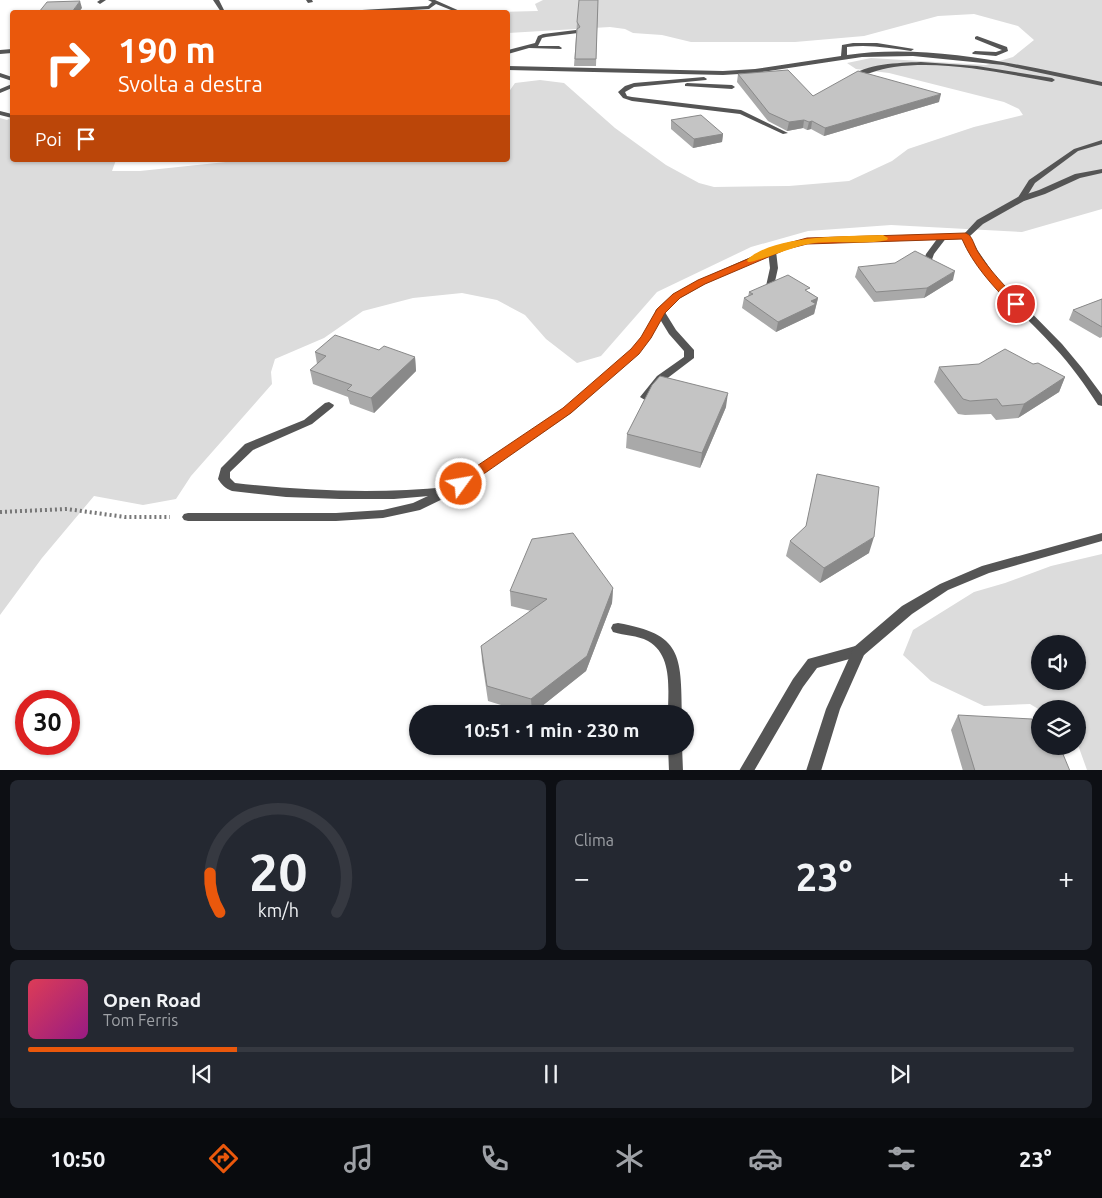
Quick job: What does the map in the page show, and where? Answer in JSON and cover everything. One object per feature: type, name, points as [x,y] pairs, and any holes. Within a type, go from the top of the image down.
[{"type":"street","points":[[389,10],[430,7],[433,1],[454,10]]},
{"type":"street","points":[[510,51],[538,44],[540,37],[545,35],[576,32]]},
{"type":"street","points":[[847,58],[843,55],[844,46],[869,43],[938,52],[996,54],[1005,51],[1005,48],[977,38]]},
{"type":"street","points":[[528,46],[559,48]]},
{"type":"street","points":[[510,68],[724,73],[755,71],[886,54],[960,58],[1003,63],[1102,85]]},
{"type":"street","points":[[554,70],[563,64],[572,63]]},
{"type":"street","points":[[842,83],[857,74],[878,67],[914,65],[979,68],[1086,86],[1102,85]]},
{"type":"street","points":[[724,73],[716,78],[634,85],[627,87],[621,92],[625,97],[632,99],[741,112],[786,133]]},
{"type":"street","points":[[671,82],[702,87],[732,88]]},
{"type":"street","points":[[1021,199],[1032,182],[1076,150],[1102,142]]},
{"type":"street","points":[[188,517],[336,517],[383,514],[416,507],[449,491],[567,411],[635,351],[646,338],[660,311],[677,296],[702,282],[772,250],[807,241],[966,236],[980,222],[1021,199],[1078,176],[1102,171]]},
{"type":"street","points":[[966,236],[972,250],[991,277],[1006,295],[1054,340],[1102,403]]},
{"type":"street","points":[[927,263],[930,254],[943,237]]},
{"type":"street","points":[[770,286],[774,268],[772,250]]},
{"type":"street","points":[[645,397],[660,378],[689,358],[689,350],[678,341],[667,326],[660,311]]},
{"type":"street","points":[[329,405],[308,422],[249,447],[225,471],[224,480],[232,486],[303,493],[414,495],[449,491]]},
{"type":"street","points":[[813,770],[833,709],[859,651],[907,610],[944,587],[986,569],[1102,537]]},
{"type":"street","points":[[618,628],[635,630],[655,636],[667,649],[674,664],[675,705]]},
{"type":"street","points":[[746,770],[798,682],[813,662],[859,651]]},
{"type":"street","points":[[675,755],[676,770]]},
{"type":"path","points":[[0,512],[67,509],[125,517],[188,517]]},
{"type":"shaded area","points":[[543,0],[1102,0],[1102,209],[1022,232],[891,225],[808,231],[751,247],[657,292],[601,356],[577,363],[546,339],[525,315],[497,300],[462,293],[413,298],[363,311],[324,338],[275,359],[271,372],[272,384],[191,476],[176,499],[143,505],[94,496],[42,558],[0,615],[0,118],[7,120],[10,118],[10,162],[115,162],[112,171],[140,171],[226,162],[510,162],[510,90],[515,83],[540,80],[564,83],[615,128],[666,165],[699,183],[714,187],[789,186],[849,181],[892,161],[908,149],[974,127],[1023,115],[1019,109],[1004,102],[889,73],[856,69],[847,63],[871,58],[986,65],[1013,57],[1034,40],[1018,26],[974,14],[938,16],[864,36],[795,42],[691,42],[662,35],[633,33],[625,29],[610,27],[510,33],[510,12],[538,11],[535,4]]},
{"type":"shaded area","points":[[1102,554],[1102,770],[1087,770],[1082,755],[1086,755],[1086,700],[1031,700],[1031,705],[984,706],[931,681],[903,655],[913,630],[974,592],[1051,566]]},
{"type":"building","points":[[579,0],[598,0],[596,59],[575,59],[577,29],[580,27],[577,22]]},
{"type":"building","points":[[80,1],[73,10],[41,10],[47,2]]},
{"type":"building","points":[[788,70],[813,96],[858,71],[941,94],[825,128],[812,121],[789,122],[769,113],[738,74]]},
{"type":"building","points":[[701,115],[723,134],[694,139],[671,120]]},
{"type":"building","points":[[915,251],[955,271],[927,288],[876,292],[858,267],[895,263]]},
{"type":"building","points":[[788,275],[810,288],[805,290],[818,298],[811,301],[816,304],[778,322],[744,298],[753,294],[749,292]]},
{"type":"building","points":[[1102,299],[1102,327],[1073,310]]},
{"type":"building","points":[[335,335],[379,350],[384,346],[415,357],[371,398],[347,390],[352,385],[310,370],[326,356],[315,352]]},
{"type":"building","points":[[1005,349],[1033,364],[1038,363],[1065,377],[1024,404],[1002,406],[997,399],[970,401],[963,399],[939,367],[979,364]]},
{"type":"building","points":[[660,376],[728,393],[702,453],[627,434],[652,385]]},
{"type":"building","points":[[817,474],[879,487],[874,537],[824,568],[790,541],[806,526]]},
{"type":"building","points":[[573,533],[613,588],[587,656],[531,699],[487,686],[481,646],[547,599],[510,591],[532,539]]},
{"type":"building","points":[[958,715],[1031,719],[1031,755],[1063,755],[1070,770],[975,770]]},
{"type":"slow traffic","points":[[752,260],[772,250],[807,241],[883,238]]},
{"type":"route","points":[[461,484],[567,411],[635,351],[646,338],[660,311],[677,296],[702,282],[784,246],[807,241],[853,238],[966,236],[972,250],[991,277],[1016,304]]}]
